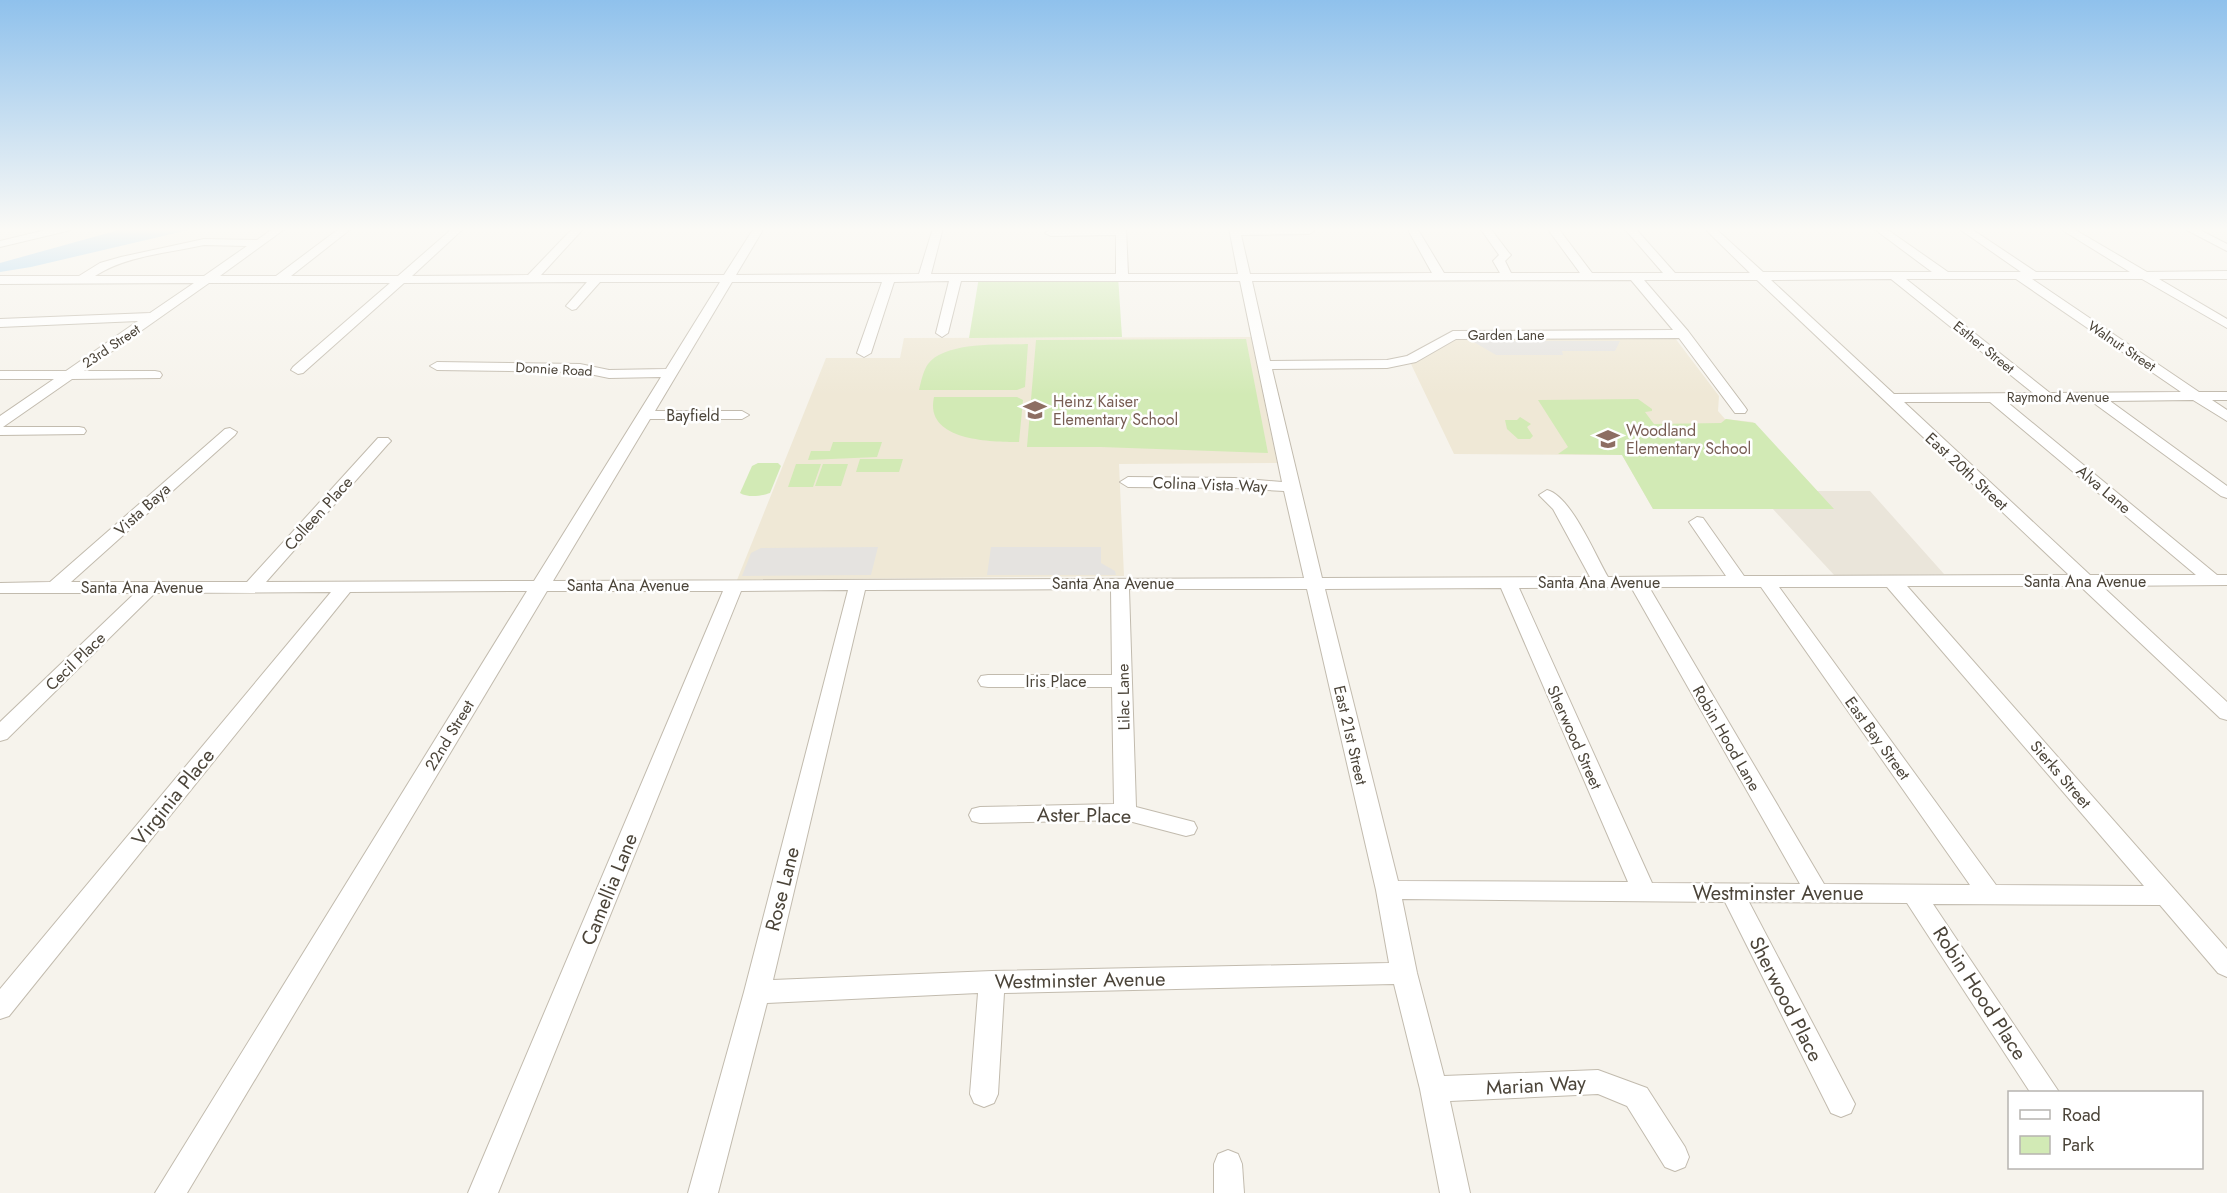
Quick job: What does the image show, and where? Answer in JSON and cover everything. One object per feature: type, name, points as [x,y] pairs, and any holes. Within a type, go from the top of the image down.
[{"type":"street","name":"23rd Street","points":[[0,423],[200,284]]},
{"type":"street","points":[[298,370],[397,284]]},
{"type":"street","points":[[572,306],[592,284]]},
{"type":"street","name":"22nd Street","points":[[170,1193],[724,284]]},
{"type":"street","points":[[864,353],[888,284]]},
{"type":"street","points":[[942,333],[954,284]]},
{"type":"street","name":"East 21st Street","points":[[1247,284],[1291,487],[1388,891],[1404,973],[1434,1089],[1455,1193]]},
{"type":"street","points":[[1640,284],[1683,334],[1740,410]]},
{"type":"street","name":"East 20th Street","points":[[1767,284],[2227,713]]},
{"type":"street","name":"Esther Street","points":[[1904,284],[2047,397]]},
{"type":"street","name":"Walnut Street","points":[[2031,284],[2227,417]]},
{"type":"street","points":[[2158,284],[2227,324]]},
{"type":"street","points":[[0,323],[154,317]]},
{"type":"street","name":"Garden Lane","points":[[1264,365],[1387,364],[1411,358],[1453,335],[1683,334]]},
{"type":"street","name":"Donnie Road","points":[[437,366],[580,368],[609,374],[670,373]]},
{"type":"street","points":[[0,375],[155,375]]},
{"type":"street","name":"Raymond Avenue","points":[[1888,398],[2227,396]]},
{"type":"street","points":[[2095,397],[2227,493]]},
{"type":"street","name":"Alva Lane","points":[[1994,398],[2220,580]]},
{"type":"street","name":"Bayfield","points":[[644,415],[742,415]]},
{"type":"street","points":[[0,431],[79,431]]},
{"type":"street","name":"Vista Baya","points":[[55,587],[230,432]]},
{"type":"street","name":"Colleen Place","points":[[253,586],[383,441]]},
{"type":"street","name":"Colina Vista Way","points":[[1128,482],[1234,483],[1291,487]]},
{"type":"street","points":[[1547,495],[1560,506],[1601,581]]},
{"type":"street","points":[[1697,522],[1739,582]]},
{"type":"street","name":"Santa Ana Avenue","points":[[0,588],[2220,580]]},
{"type":"street","name":"Robin Hood Lane","points":[[1636,581],[1818,894]]},
{"type":"street","name":"Sherwood Street","points":[[1507,582],[1644,892]]},
{"type":"street","name":"East Bay Street","points":[[1766,582],[1990,895]]},
{"type":"street","name":"Sierks Street","points":[[1893,582],[2227,966]]},
{"type":"street","name":"Lilac Lane","points":[[1120,583],[1125,812]]},
{"type":"street","name":"Camellia Lane","points":[[483,1193],[735,584]]},
{"type":"street","name":"Rose Lane","points":[[703,1193],[757,992],[858,584]]},
{"type":"street","name":"Virginia Place","points":[[0,1008],[346,586]]},
{"type":"street","name":"Cecil Place","points":[[0,734],[151,587]]},
{"type":"street","name":"Iris Place","points":[[988,681],[1123,681]]},
{"type":"street","name":"Aster Place","points":[[980,815],[1125,812],[1186,828]]},
{"type":"street","name":"Westminster Avenue","points":[[1388,891],[2167,896]]},
{"type":"street","name":"Sherwood Place","points":[[1732,893],[1841,1104]]},
{"type":"street","name":"Robin Hood Place","points":[[1914,894],[2043,1091]]},
{"type":"street","name":"Westminster Avenue","points":[[757,992],[992,982],[1404,973]]},
{"type":"street","points":[[984,1094],[992,982]]},
{"type":"street","name":"Marian Way","points":[[1434,1089],[1598,1082],[1637,1097],[1675,1157]]},
{"type":"street","points":[[1227,1164],[1229,1193]]},
{"type":"shaded area","name":"Heinz Kaiser Elementary School","points":[[1251,337],[1277,463],[1119,464],[1124,576],[737,580],[826,358],[900,358],[904,338]]},
{"type":"shaded area","name":"Woodland Elementary School","points":[[1675,338],[1719,396],[1718,411],[1725,419],[1753,422],[1817,491],[1653,509],[1622,455],[1454,454],[1410,362],[1453,339]]},
{"type":"shaded area","points":[[1472,341],[1620,341],[1615,351],[1562,351],[1563,355],[1496,355]]},
{"type":"shaded area","points":[[1817,491],[1870,491],[1944,574],[1835,576],[1772,508]]},
{"type":"shaded area","points":[[878,547],[871,575],[742,576],[751,553],[761,548]]},
{"type":"shaded area","points":[[991,547],[1101,547],[1101,563],[1115,571],[1116,575],[987,575]]},
{"type":"green space","points":[[978,284],[1119,284],[1122,337],[969,338]]},
{"type":"green space","points":[[1246,339],[1268,453],[1101,447],[1027,447],[1036,340]]},
{"type":"green space","points":[[1028,344],[1025,387],[1017,390],[919,390],[928,364],[947,351],[975,346]]},
{"type":"green space","points":[[934,397],[1017,397],[1023,400],[1019,442],[977,439],[949,431],[939,423],[934,412]]},
{"type":"green space","points":[[1638,399],[1652,409],[1652,411],[1645,412],[1654,424],[1721,423],[1726,419],[1755,423],[1834,509],[1653,509],[1622,455],[1558,454],[1568,447],[1538,400]]},
{"type":"green space","points":[[1520,417],[1531,424],[1527,427],[1533,436],[1530,439],[1518,439],[1507,429],[1505,420],[1517,420]]},
{"type":"green space","points":[[833,442],[882,442],[877,457],[808,460],[811,451],[830,451]]},
{"type":"green space","points":[[860,459],[903,459],[899,472],[856,472]]},
{"type":"green space","points":[[758,463],[778,463],[781,466],[770,493],[747,496],[740,493],[752,466]]},
{"type":"green space","points":[[796,464],[821,464],[813,487],[788,487]]},
{"type":"green space","points":[[823,464],[848,464],[841,486],[815,486]]},
{"type":"place","name":"Heinz Kaiser Elementary School","points":[[1035,410]]},
{"type":"place","name":"Woodland Elementary School","points":[[1608,439]]}]
